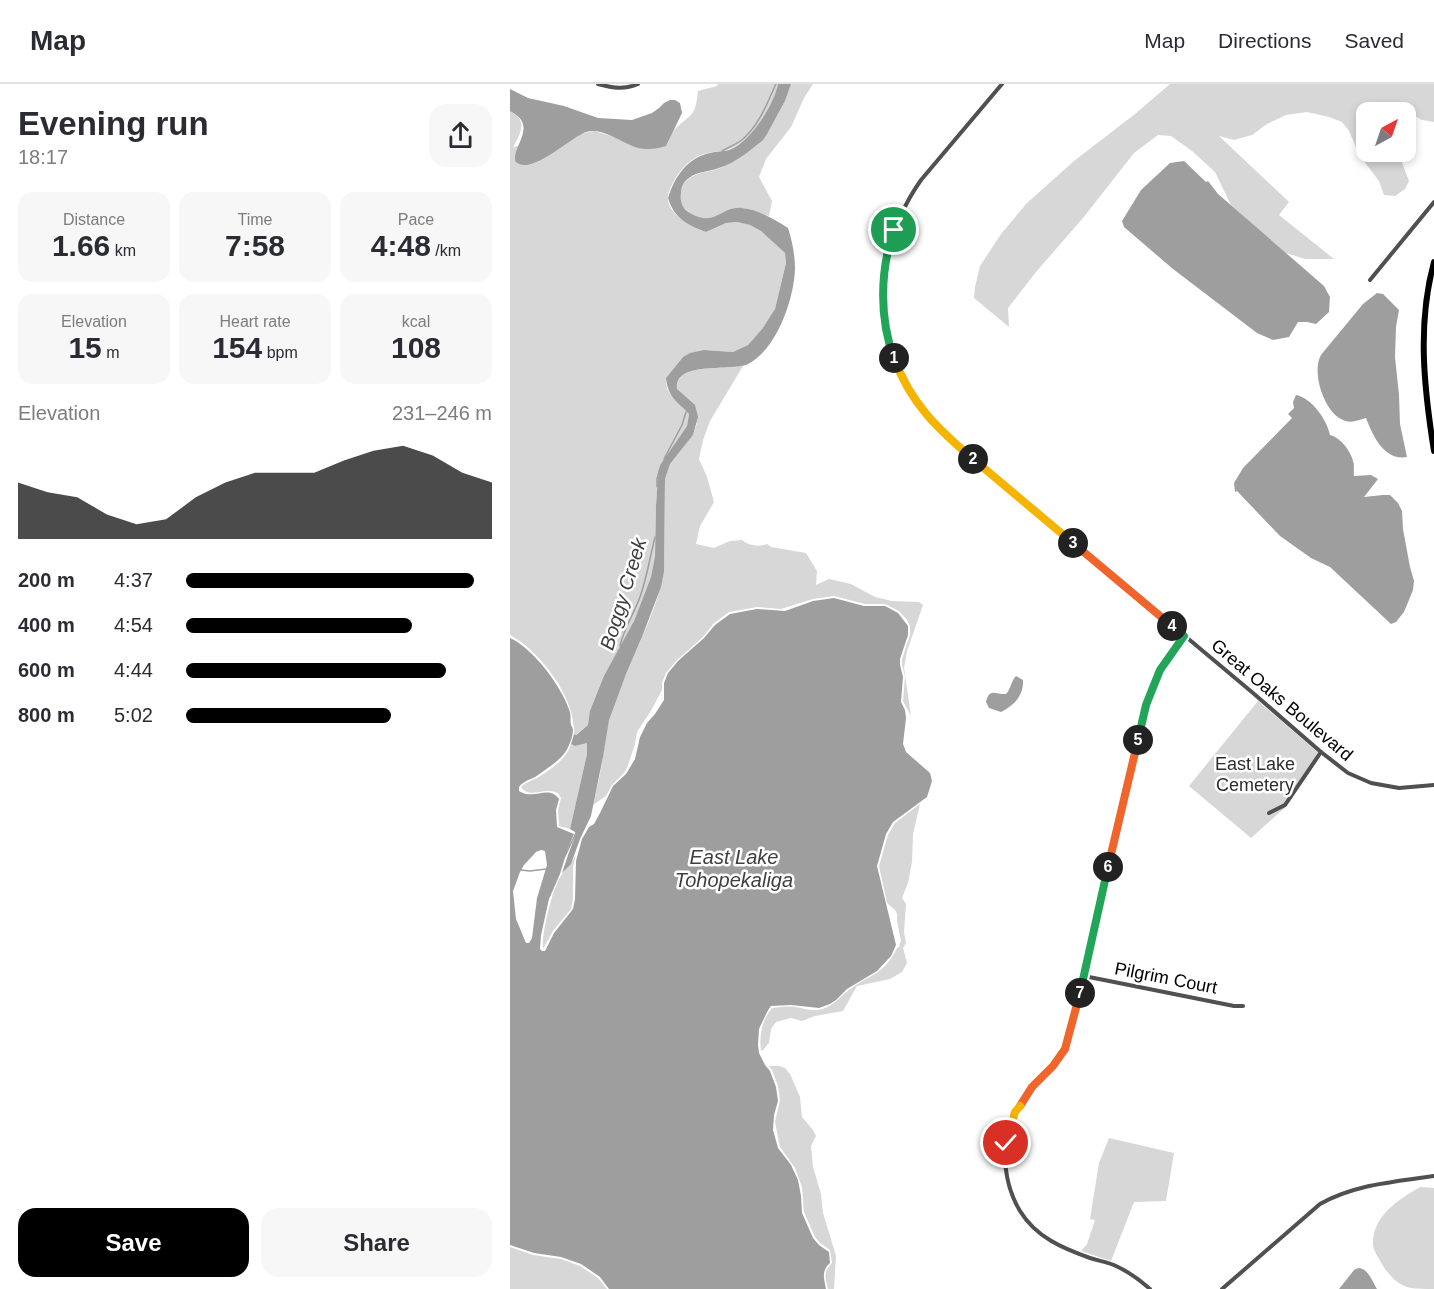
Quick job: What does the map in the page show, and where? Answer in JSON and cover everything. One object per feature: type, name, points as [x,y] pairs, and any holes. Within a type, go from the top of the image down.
[{"type":"main road","points":[[1434,262],[1425,313],[1424,341],[1425,389],[1432,420],[1434,451]]},
{"type":"street","points":[[598,84],[620,89],[638,84]]},
{"type":"street","name":"Great Oaks Boulevard","points":[[1002,84],[921,180],[905,204],[888,250],[884,307],[890,347],[916,402],[944,434],[1348,773],[1371,783],[1400,788],[1434,785]]},
{"type":"street","points":[[1370,280],[1434,202]]},
{"type":"street","points":[[1150,1289],[1135,1276],[1115,1266],[1062,1247],[1040,1234],[1029,1223],[1012,1195],[1006,1172],[1006,1143],[1015,1112],[1032,1087],[1053,1066],[1065,1049],[1146,705],[1160,670],[1184,636]]},
{"type":"street","points":[[1269,813],[1285,805],[1321,752]]},
{"type":"street","name":"Pilgrim Court","points":[[1084,976],[1243,1006]]},
{"type":"street","points":[[1222,1289],[1320,1204],[1335,1196],[1350,1190],[1434,1176]]},
{"type":"green space","points":[[718,84],[778,84],[758,126],[745,140],[733,148],[703,154],[690,161],[675,179],[668,193],[668,203],[681,219],[706,232],[726,223],[737,222],[750,225],[761,231],[785,253],[786,263],[775,309],[748,345],[733,352],[704,350],[683,357],[666,378],[667,389],[689,414],[687,426],[660,465],[655,556],[651,577],[588,725],[575,735],[570,709],[558,684],[541,660],[510,635],[510,111],[519,118],[521,123],[520,132],[513,147],[594,131],[618,138],[637,148],[666,146],[674,131],[694,110],[698,91]]},
{"type":"green space","points":[[791,84],[813,84],[791,127],[766,159],[759,177],[772,201],[769,216],[743,208],[706,219],[689,212],[681,204],[681,186],[697,174],[730,164],[761,141],[785,101]]},
{"type":"green space","points":[[1170,84],[1434,84],[1434,122],[1416,117],[1416,102],[1356,102],[1356,147],[1342,122],[1307,112],[1286,115],[1267,124],[1252,135],[1234,140],[1219,136],[1289,202],[1279,215],[1334,259],[1305,259],[1286,253],[1231,205],[1215,172],[1171,136],[1158,135],[1134,153],[1008,308],[1009,327],[974,298],[980,266],[1001,234],[1027,203],[1074,161]]},
{"type":"green space","points":[[1365,162],[1402,162],[1409,181],[1405,189],[1395,196],[1384,195],[1379,181]]},
{"type":"green space","points":[[743,366],[710,421],[703,440],[699,459],[714,502],[700,526],[696,544],[714,548],[730,541],[742,540],[748,544],[767,544],[771,547],[806,553],[817,571],[816,585],[829,579],[851,584],[875,597],[892,601],[919,602],[923,605],[907,651],[904,668],[911,716],[903,701],[905,677],[902,664],[910,635],[910,626],[899,611],[885,604],[865,604],[834,596],[813,599],[781,609],[757,607],[729,612],[714,623],[666,673],[662,690],[637,732],[627,768],[612,785],[606,796],[593,805],[609,719],[646,628],[664,572],[665,479],[670,464],[693,435],[697,423],[677,389],[679,380],[693,371]]},
{"type":"green space","name":"East Lake Cemetery","points":[[1258,701],[1321,755],[1287,806],[1251,838],[1189,786]]},
{"type":"green space","points":[[587,743],[587,754],[570,829],[559,826],[558,810],[561,798],[558,793],[547,791],[533,793],[521,787],[557,764],[566,755],[571,744],[575,746]]},
{"type":"green space","points":[[920,804],[913,834],[912,862],[908,883],[902,898],[906,904],[904,932],[906,943],[903,948],[907,963],[902,972],[890,979],[857,986],[843,1011],[802,1021],[791,1018],[776,1022],[771,1029],[769,1043],[761,1051],[762,1028],[772,1008],[823,1009],[882,969],[899,947],[901,941],[897,914],[887,903],[879,866],[888,835],[895,823]]},
{"type":"green space","points":[[576,854],[571,909],[553,931],[543,949],[546,922],[555,889]]},
{"type":"green space","points":[[769,1066],[785,1068],[790,1074],[800,1097],[802,1117],[816,1136],[811,1146],[813,1167],[821,1194],[823,1213],[836,1256],[834,1289],[828,1289],[826,1278],[827,1269],[832,1263],[830,1250],[815,1237],[804,1212],[802,1187],[795,1168],[780,1147],[775,1122],[780,1100],[778,1086]]},
{"type":"green space","points":[[1109,1138],[1174,1153],[1166,1201],[1134,1202],[1111,1261],[1081,1251],[1087,1244],[1095,1220],[1090,1219],[1099,1163]]},
{"type":"green space","points":[[1420,1187],[1434,1188],[1434,1289],[1411,1288],[1399,1283],[1383,1266],[1373,1245],[1374,1235],[1382,1217],[1395,1203]]},
{"type":"green space","points":[[510,1247],[580,1266],[598,1278],[607,1289],[510,1289]]},
{"type":"water","points":[[778,84],[791,84],[785,101],[762,141],[730,164],[689,178],[682,187],[681,199],[685,209],[699,217],[712,217],[735,208],[742,208],[772,218],[788,228],[795,264],[791,294],[782,322],[758,357],[740,366],[694,370],[679,380],[677,389],[695,405],[698,417],[693,435],[670,464],[665,479],[664,572],[661,587],[609,720],[591,816],[571,864],[562,873],[576,834],[570,829],[587,754],[587,743],[575,746],[571,744],[574,734],[576,735],[588,725],[590,711],[604,676],[634,621],[651,577],[655,556],[660,465],[687,426],[689,414],[671,395],[666,378],[683,357],[690,353],[704,350],[733,352],[748,345],[775,309],[786,263],[785,253],[761,231],[737,222],[726,223],[706,232],[682,220],[674,211],[668,198],[678,175],[688,164],[702,155],[729,150],[753,132],[772,102]]},
{"type":"water","points":[[510,89],[528,98],[564,106],[598,118],[632,120],[652,113],[670,100],[680,103],[682,113],[666,146],[652,149],[638,148],[606,134],[592,131],[579,135],[541,160],[523,165],[516,162],[515,156],[524,130],[523,123],[510,111]]},
{"type":"water","points":[[1184,161],[1206,182],[1208,181],[1218,194],[1324,286],[1330,297],[1329,312],[1316,324],[1298,322],[1289,337],[1273,340],[1257,333],[1173,269],[1124,227],[1122,221],[1141,190],[1170,163]]},
{"type":"water","points":[[1377,293],[1383,294],[1399,310],[1395,357],[1400,424],[1407,457],[1392,455],[1380,446],[1366,418],[1349,422],[1337,416],[1326,402],[1319,383],[1318,365],[1321,354],[1363,304]]},
{"type":"water","points":[[1296,395],[1313,405],[1326,423],[1330,435],[1338,439],[1347,449],[1354,463],[1354,476],[1371,475],[1378,479],[1364,497],[1390,495],[1402,511],[1403,529],[1414,581],[1413,590],[1404,612],[1396,622],[1391,624],[1330,567],[1311,558],[1280,536],[1237,491],[1235,492],[1234,483],[1243,468],[1292,418],[1288,414],[1294,408],[1293,402]]},
{"type":"water","name":"East Lake Tohopekaliga","points":[[834,598],[864,606],[885,606],[898,613],[908,626],[908,635],[900,659],[903,677],[901,702],[906,718],[903,744],[906,752],[930,773],[932,781],[927,797],[893,822],[886,834],[877,866],[896,945],[891,956],[877,971],[847,989],[830,1004],[819,1008],[791,1005],[771,1006],[759,1029],[759,1053],[776,1087],[778,1101],[773,1130],[778,1148],[791,1165],[798,1180],[802,1213],[813,1238],[829,1252],[830,1263],[824,1275],[826,1289],[609,1289],[600,1277],[581,1264],[510,1245],[510,638],[528,651],[554,680],[570,712],[573,729],[570,743],[563,755],[551,766],[519,787],[519,791],[525,794],[550,793],[555,795],[559,799],[556,810],[557,827],[574,834],[549,899],[541,935],[540,949],[545,951],[554,933],[573,909],[576,861],[582,839],[589,827],[594,824],[613,786],[626,774],[635,759],[640,737],[664,700],[664,683],[668,673],[715,625],[730,614],[757,609],[785,611],[813,601]],"holes":[[[545,851],[547,865],[537,898],[532,938],[529,943],[526,943],[516,919],[513,891],[524,865],[536,852]]]},
{"type":"water","points":[[1016,676],[1023,680],[1022,690],[1017,699],[1001,712],[989,708],[986,702],[987,697],[991,693],[1006,694]]},
{"type":"water","points":[[1358,1268],[1367,1273],[1377,1289],[1339,1289],[1354,1270]]},
{"type":"waterway","name":"Boggy Creek","points":[[722,151],[741,141],[754,127],[776,84]]},
{"type":"waterway","name":"Boggy Creek","points":[[664,459],[682,425],[686,412]]},
{"type":"waterway","name":"Boggy Creek","points":[[657,487],[660,468]]},
{"type":"waterway","name":"Boggy Creek","points":[[620,646],[638,603],[655,537]]},
{"type":"waterway","name":"Boggy Creek","points":[[565,856],[576,833]]},
{"type":"waterway","name":"Boggy Creek","points":[[521,870],[546,869]]},
{"type":"route","points":[[894,230],[885,268],[884,307],[890,347],[916,402],[944,434],[1184,636],[1160,670],[1146,705],[1065,1049],[1053,1066],[1032,1087],[1015,1112],[1006,1143]]}]
